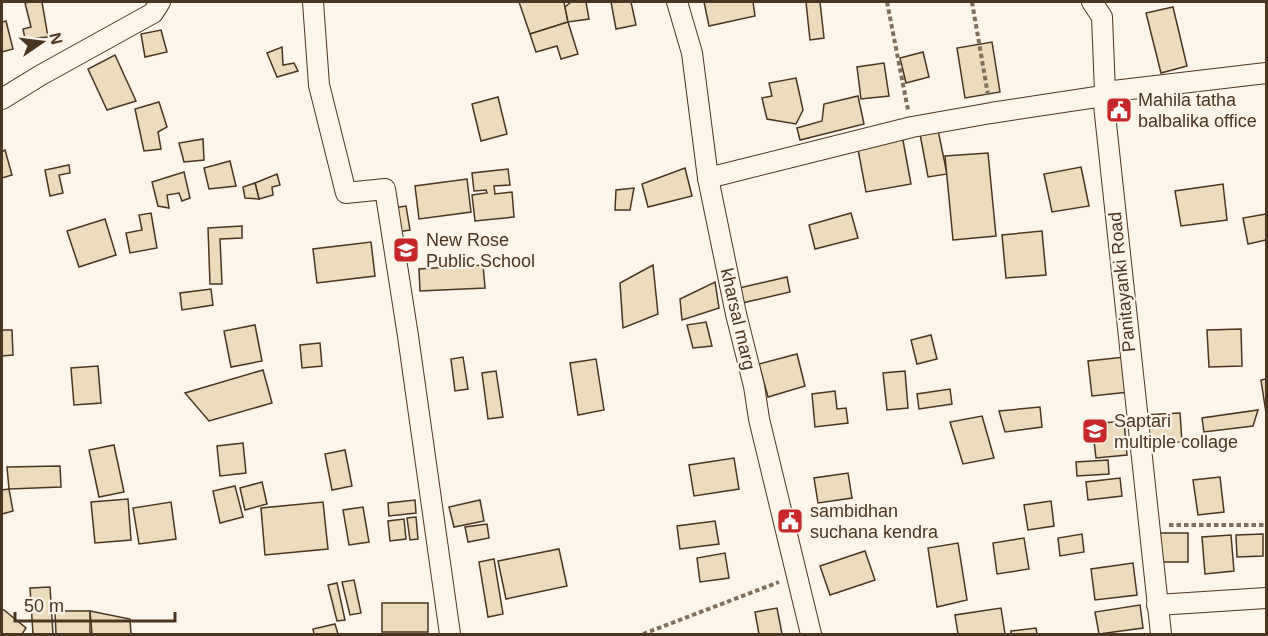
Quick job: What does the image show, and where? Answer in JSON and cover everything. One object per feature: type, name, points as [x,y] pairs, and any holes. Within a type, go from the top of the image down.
[{"type":"street","points":[[2,99],[153,14],[160,2]]},
{"type":"street","points":[[312,2],[319,85],[346,193],[385,189],[450,634]]},
{"type":"street","name":"kharsal marg","points":[[677,2],[692,53],[708,178],[736,314],[811,634]]},
{"type":"street","name":"Panitayanki Road","points":[[1092,2],[1102,17],[1104,94],[1161,634]]},
{"type":"street","points":[[708,178],[912,127],[991,112],[1104,94],[1266,73]]},
{"type":"street","points":[[1157,605],[1266,598]]},
{"type":"path","points":[[887,2],[912,127]]},
{"type":"path","points":[[972,2],[991,112]]},
{"type":"path","points":[[1148,525],[1266,525]]},
{"type":"path","points":[[644,634],[768,585],[797,576]]},
{"type":"building","points":[[42,2],[48,37],[25,39],[23,29],[31,27],[25,3]]},
{"type":"building","points":[[519,2],[564,2],[568,22],[530,34]]},
{"type":"building","points":[[571,2],[586,2],[589,19],[568,22],[565,7]]},
{"type":"building","points":[[611,2],[631,2],[636,25],[616,29]]},
{"type":"building","points":[[704,2],[753,2],[755,16],[709,26]]},
{"type":"building","points":[[806,2],[820,2],[824,38],[810,40]]},
{"type":"building","points":[[1173,7],[1187,66],[1161,73],[1146,13]]},
{"type":"building","points":[[6,21],[13,49],[2,52],[2,22]]},
{"type":"building","points":[[568,22],[578,54],[561,59],[557,46],[536,52],[530,34]]},
{"type":"building","points":[[161,30],[167,52],[145,57],[141,34]]},
{"type":"building","points":[[992,42],[1000,92],[965,98],[957,48]]},
{"type":"building","points":[[282,47],[283,65],[294,63],[298,71],[277,77],[267,53]]},
{"type":"building","points":[[923,52],[929,77],[906,83],[900,58]]},
{"type":"building","points":[[115,55],[136,101],[107,110],[88,69]]},
{"type":"building","points":[[884,63],[889,96],[861,99],[857,67]]},
{"type":"building","points":[[796,78],[803,110],[796,124],[767,119],[762,98],[772,96],[769,83]]},
{"type":"building","points":[[858,96],[864,124],[800,140],[797,128],[822,121],[824,104]]},
{"type":"building","points":[[498,97],[507,134],[481,141],[472,104]]},
{"type":"building","points":[[159,102],[167,127],[158,132],[161,149],[144,151],[135,109]]},
{"type":"building","points":[[938,130],[947,174],[928,177],[920,134]]},
{"type":"building","points":[[902,135],[911,184],[866,192],[857,144]]},
{"type":"building","points":[[203,139],[204,160],[184,162],[179,143]]},
{"type":"building","points":[[5,150],[12,175],[2,178],[2,152]]},
{"type":"building","points":[[988,153],[996,236],[953,240],[945,156]]},
{"type":"building","points":[[230,161],[236,186],[209,189],[204,168]]},
{"type":"building","points":[[69,165],[70,173],[59,175],[63,193],[50,196],[45,170]]},
{"type":"building","points":[[1081,167],[1089,206],[1052,212],[1044,174]]},
{"type":"building","points":[[685,168],[692,196],[648,207],[642,184]]},
{"type":"building","points":[[508,169],[510,185],[494,186],[495,194],[512,192],[514,217],[475,221],[472,195],[487,193],[486,190],[474,191],[472,173]]},
{"type":"building","points":[[184,172],[190,198],[182,201],[179,193],[167,195],[169,208],[158,206],[152,182]]},
{"type":"building","points":[[277,174],[280,185],[272,187],[273,195],[259,199],[255,183]]},
{"type":"building","points":[[467,179],[471,212],[419,219],[415,186]]},
{"type":"building","points":[[255,183],[259,199],[245,198],[243,187]]},
{"type":"building","points":[[1223,184],[1227,220],[1181,226],[1175,191]]},
{"type":"building","points":[[634,188],[630,210],[615,210],[616,190]]},
{"type":"building","points":[[406,206],[410,230],[397,232],[393,208]]},
{"type":"building","points":[[151,213],[157,248],[130,253],[126,233],[142,230],[139,215]]},
{"type":"building","points":[[851,213],[858,238],[815,249],[809,225]]},
{"type":"building","points":[[1266,214],[1266,240],[1248,244],[1243,218]]},
{"type":"building","points":[[105,219],[116,255],[79,267],[67,231]]},
{"type":"building","points":[[242,226],[242,238],[220,239],[222,284],[210,284],[208,228]]},
{"type":"building","points":[[1042,231],[1046,275],[1006,278],[1002,235]]},
{"type":"building","points":[[371,242],[375,276],[317,283],[313,249]]},
{"type":"building","points":[[483,265],[485,288],[420,291],[419,269]]},
{"type":"building","points":[[653,265],[658,314],[623,328],[620,283]]},
{"type":"building","points":[[787,277],[790,292],[742,303],[739,288]]},
{"type":"building","points":[[715,282],[719,308],[682,320],[680,299]]},
{"type":"building","points":[[211,289],[213,305],[182,310],[180,293]]},
{"type":"building","points":[[706,322],[712,346],[693,348],[687,325]]},
{"type":"building","points":[[255,325],[262,361],[231,367],[224,331]]},
{"type":"building","points":[[1241,329],[1242,366],[1209,367],[1207,330]]},
{"type":"building","points":[[2,330],[12,330],[13,355],[2,356]]},
{"type":"building","points":[[931,335],[937,359],[917,364],[911,340]]},
{"type":"building","points":[[320,343],[322,366],[302,368],[300,345]]},
{"type":"building","points":[[797,354],[805,386],[768,397],[759,364]]},
{"type":"building","points":[[463,357],[468,389],[455,391],[451,359]]},
{"type":"building","points":[[1125,357],[1129,392],[1092,396],[1088,361]]},
{"type":"building","points":[[596,359],[604,410],[578,415],[570,363]]},
{"type":"building","points":[[98,366],[101,403],[74,405],[71,368]]},
{"type":"building","points":[[263,370],[272,403],[209,421],[185,393]]},
{"type":"building","points":[[496,371],[503,417],[488,419],[482,373]]},
{"type":"building","points":[[905,371],[908,408],[887,410],[883,373]]},
{"type":"building","points":[[1266,379],[1266,413],[1261,380]]},
{"type":"building","points":[[950,389],[952,404],[919,409],[917,394]]},
{"type":"building","points":[[835,391],[837,409],[846,408],[848,423],[815,427],[812,394]]},
{"type":"building","points":[[1040,407],[1042,427],[1005,432],[999,411]]},
{"type":"building","points":[[1258,410],[1253,426],[1204,432],[1202,418]]},
{"type":"building","points":[[1180,413],[1182,442],[1145,443],[1143,415]]},
{"type":"building","points":[[982,416],[994,458],[963,464],[950,422]]},
{"type":"building","points":[[1124,421],[1127,455],[1096,458],[1092,424]]},
{"type":"building","points":[[243,443],[246,473],[220,476],[217,446]]},
{"type":"building","points":[[114,445],[124,492],[99,497],[89,450]]},
{"type":"building","points":[[345,450],[352,486],[332,490],[325,454]]},
{"type":"building","points":[[734,458],[739,489],[694,496],[689,465]]},
{"type":"building","points":[[1108,460],[1109,474],[1077,476],[1076,462]]},
{"type":"building","points":[[60,466],[61,487],[9,489],[7,467]]},
{"type":"building","points":[[848,473],[852,498],[818,503],[814,478]]},
{"type":"building","points":[[1220,477],[1224,512],[1198,515],[1193,480]]},
{"type":"building","points":[[1120,478],[1122,496],[1088,500],[1086,482]]},
{"type":"building","points":[[262,482],[267,504],[245,510],[240,488]]},
{"type":"building","points":[[235,486],[243,517],[220,523],[213,491]]},
{"type":"building","points":[[9,489],[13,511],[2,514],[2,490]]},
{"type":"building","points":[[128,499],[131,540],[95,543],[91,502]]},
{"type":"building","points":[[415,500],[416,513],[389,516],[388,503]]},
{"type":"building","points":[[480,500],[484,521],[454,527],[449,507]]},
{"type":"building","points":[[1051,501],[1054,526],[1028,530],[1024,505]]},
{"type":"building","points":[[171,502],[176,539],[139,544],[133,508]]},
{"type":"building","points":[[323,502],[328,549],[265,555],[261,508]]},
{"type":"building","points":[[363,507],[369,542],[349,545],[343,510]]},
{"type":"building","points":[[416,517],[418,539],[410,540],[407,518]]},
{"type":"building","points":[[404,519],[406,539],[390,541],[388,521]]},
{"type":"building","points":[[715,521],[719,544],[680,549],[677,526]]},
{"type":"building","points":[[487,524],[489,538],[468,542],[465,527]]},
{"type":"building","points":[[1158,533],[1188,533],[1188,562],[1159,562]]},
{"type":"building","points":[[1082,534],[1084,552],[1060,556],[1058,538]]},
{"type":"building","points":[[1263,534],[1263,556],[1237,557],[1236,535]]},
{"type":"building","points":[[1231,535],[1234,571],[1205,574],[1202,537]]},
{"type":"building","points":[[1024,538],[1029,569],[997,574],[993,543]]},
{"type":"building","points":[[958,543],[967,600],[937,607],[928,548]]},
{"type":"building","points":[[559,549],[567,586],[506,599],[498,561]]},
{"type":"building","points":[[865,551],[875,580],[830,595],[820,566]]},
{"type":"building","points":[[725,553],[729,578],[700,582],[697,558]]},
{"type":"building","points":[[494,559],[503,614],[488,617],[479,562]]},
{"type":"building","points":[[1133,563],[1137,595],[1095,600],[1091,569]]},
{"type":"building","points":[[354,580],[361,613],[350,615],[342,582]]},
{"type":"building","points":[[337,583],[345,620],[337,621],[328,585]]},
{"type":"building","points":[[50,587],[53,634],[33,634],[30,588]]},
{"type":"building","points":[[382,603],[428,603],[428,632],[382,632]]},
{"type":"building","points":[[1140,605],[1143,628],[1099,634],[1095,612]]},
{"type":"building","points":[[777,608],[782,634],[759,634],[755,612]]},
{"type":"building","points":[[1001,608],[1005,634],[958,634],[955,615]]},
{"type":"building","points":[[2,610],[26,628],[22,634],[2,634]]},
{"type":"building","points":[[55,611],[90,611],[90,634],[56,634]]},
{"type":"building","points":[[90,611],[130,619],[131,634],[92,634]]},
{"type":"building","points":[[335,624],[338,634],[314,634],[313,629]]},
{"type":"building","points":[[1036,628],[1037,634],[1011,634],[1011,631]]},
{"type":"place","name":"Mahila tatha balbalika office","points":[[1119,110]]},
{"type":"place","name":"New Rose Public School","points":[[406,250]]},
{"type":"place","name":"Saptari multiple collage","points":[[1095,431]]},
{"type":"place","name":"sambidhan suchana kendra","points":[[790,521]]}]
